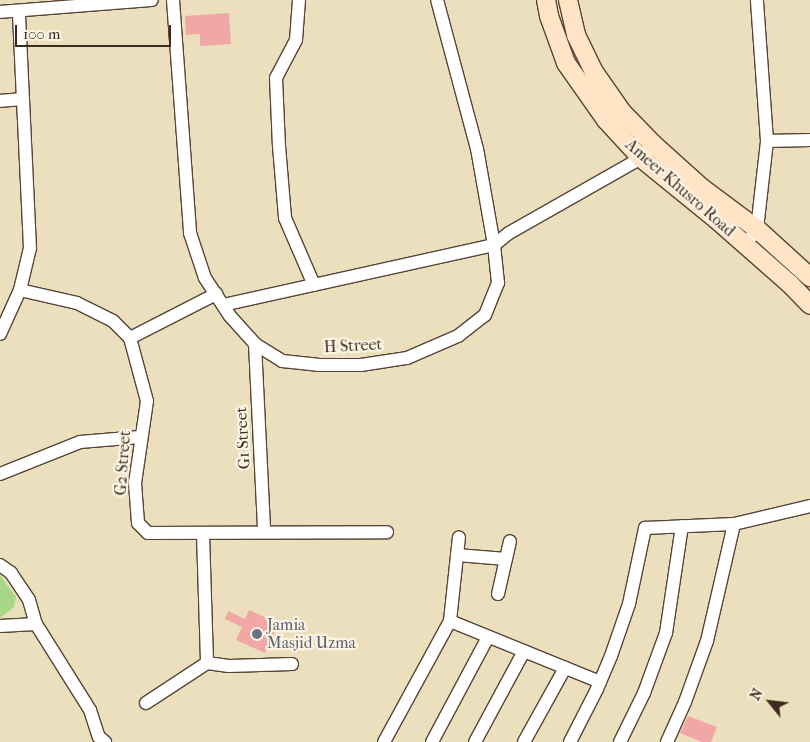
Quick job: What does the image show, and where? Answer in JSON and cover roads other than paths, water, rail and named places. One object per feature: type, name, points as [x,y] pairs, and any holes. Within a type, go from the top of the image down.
[{"type":"main road","name":"Ameer Khusro Road","points":[[546,0],[549,16],[566,63],[606,120],[641,158],[790,284],[810,305]]},
{"type":"main road","name":"Ameer Khusro Road","points":[[568,0],[576,35],[594,72],[622,112],[653,144],[702,188],[757,228],[810,277]]},
{"type":"street","points":[[0,12],[152,0]]},
{"type":"street","name":"H Street","points":[[173,0],[190,233],[205,278],[254,344],[282,361],[318,365],[360,365],[407,358],[458,336],[485,315],[498,283],[494,245],[477,149],[437,0]]},
{"type":"street","points":[[299,0],[296,40],[276,78],[279,146],[285,218],[314,285]]},
{"type":"street","points":[[745,245],[757,228],[767,141],[757,0]]},
{"type":"street","points":[[0,334],[20,290],[30,248],[19,11]]},
{"type":"street","points":[[0,101],[23,99]]},
{"type":"street","points":[[767,141],[810,140]]},
{"type":"street","points":[[20,290],[77,303],[113,321],[130,338],[220,300],[314,285],[494,245],[509,233],[641,158],[653,144]]},
{"type":"street","name":"G2 Street","points":[[130,338],[146,401],[135,483],[138,523],[148,533],[203,534],[264,531],[387,532]]},
{"type":"street","name":"G1 Street","points":[[254,344],[264,531]]},
{"type":"street","points":[[0,474],[80,442],[140,437]]},
{"type":"street","points":[[570,742],[600,682],[629,604],[645,528],[734,524],[810,506]]},
{"type":"street","points":[[667,742],[685,702],[707,641],[734,524]]},
{"type":"street","points":[[620,742],[644,693],[666,633],[682,526]]},
{"type":"street","points":[[203,534],[207,663]]},
{"type":"street","points":[[384,742],[450,621],[459,537]]},
{"type":"street","points":[[498,594],[510,541]]},
{"type":"street","points":[[457,555],[506,559]]},
{"type":"street","points":[[0,565],[11,573],[29,600],[36,624],[90,710],[99,737],[105,742]]},
{"type":"street","points":[[450,621],[600,682]]},
{"type":"street","points":[[0,626],[36,624]]},
{"type":"street","points":[[432,742],[488,637]]},
{"type":"street","points":[[475,742],[524,651]]},
{"type":"street","points":[[146,703],[207,663],[229,666],[292,664]]},
{"type":"street","points":[[524,742],[565,668]]},
{"type":"place","name":"Jamia Masjid Uzma","points":[[257,634]]}]
